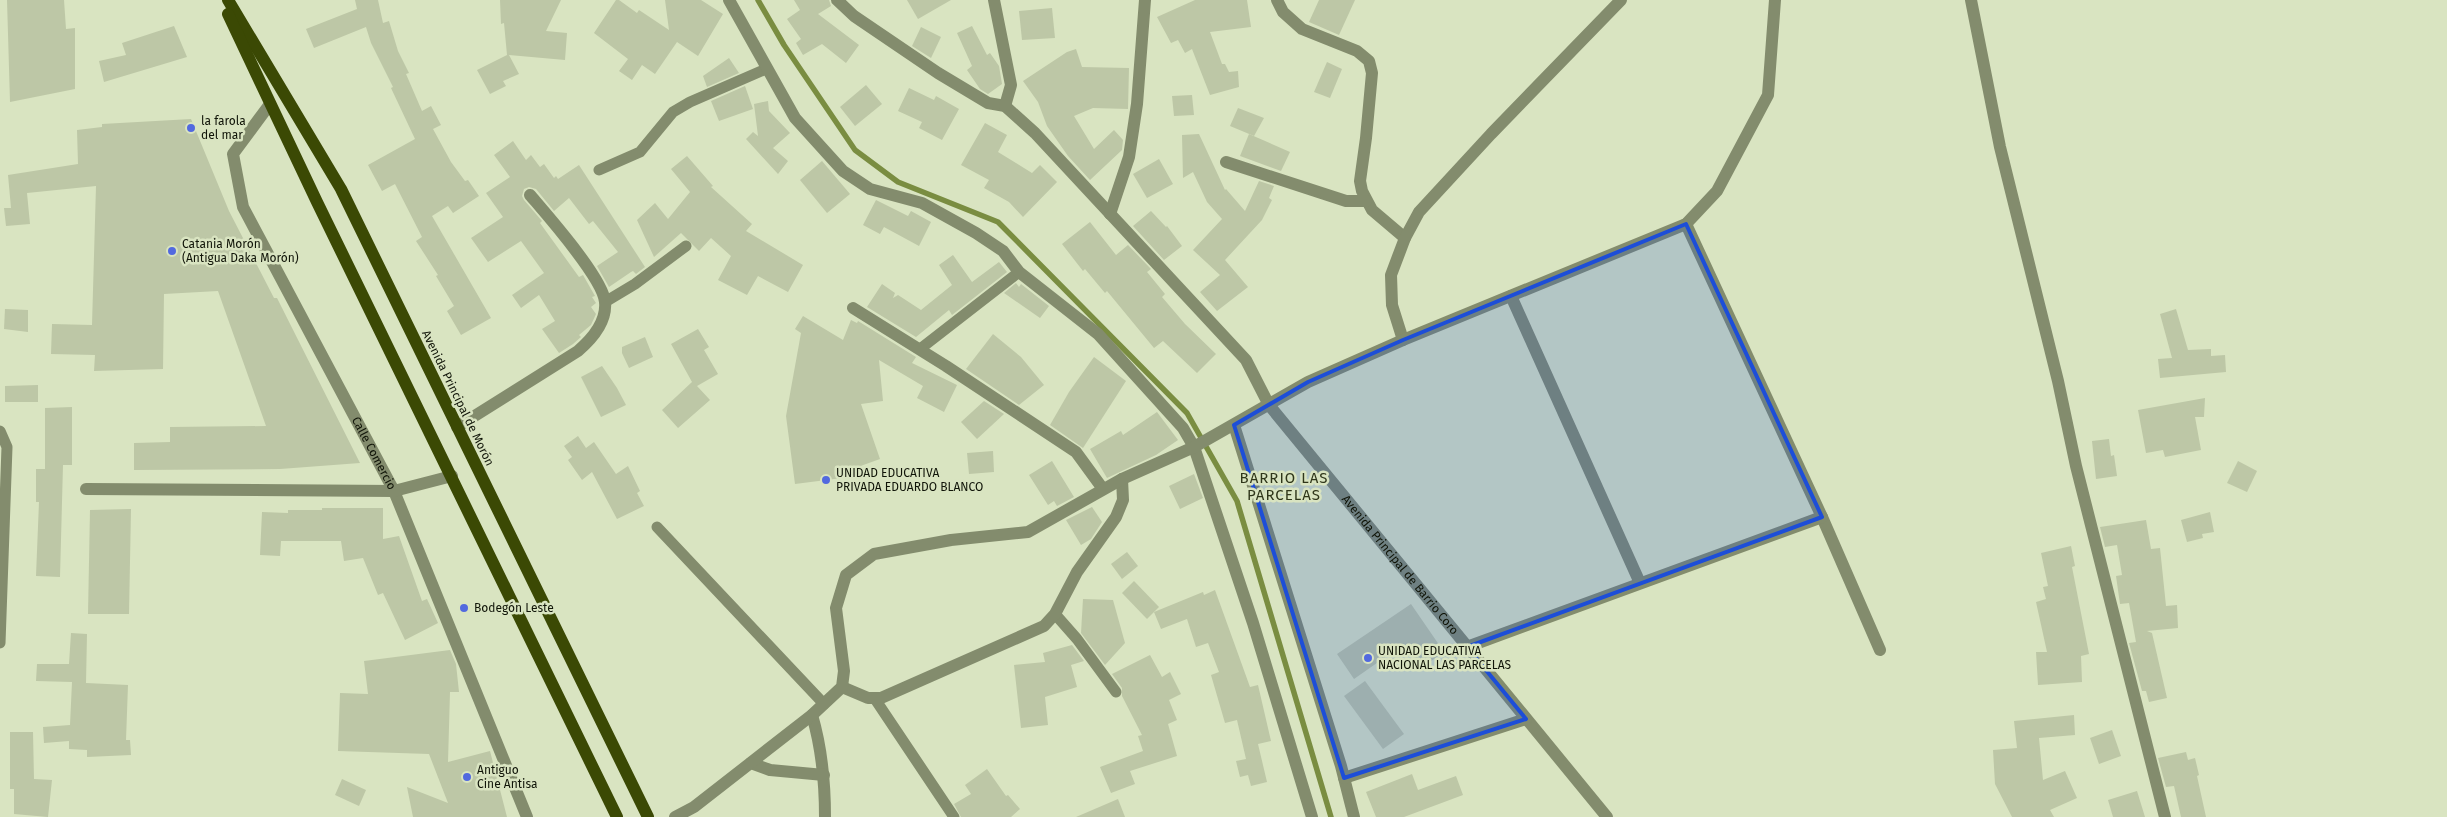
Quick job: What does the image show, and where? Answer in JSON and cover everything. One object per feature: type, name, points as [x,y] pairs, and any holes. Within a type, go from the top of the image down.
[{"type":"main road","points":[[222,0],[270,104],[617,817]]},
{"type":"main road","name":"Avenida Principal de Morón","points":[[228,0],[341,189],[648,817]]},
{"type":"street","points":[[729,0],[795,118],[843,171],[870,189],[922,203],[976,233],[1003,251],[1019,272],[1098,334],[1183,428],[1195,446],[1253,623],[1312,817]]},
{"type":"street","points":[[837,0],[854,16],[938,73],[988,103],[1005,106],[1012,85],[994,0]]},
{"type":"street","points":[[1110,214],[1129,157],[1137,104],[1146,0]]},
{"type":"street","points":[[1277,0],[1291,21],[1302,29],[1357,51],[1369,62],[1372,72],[1360,181],[1366,201],[1372,210],[1405,238]]},
{"type":"street","points":[[1403,340],[1392,305],[1391,275],[1405,238],[1419,212],[1621,0]]},
{"type":"street","points":[[675,817],[694,807],[812,715],[842,687],[844,671],[836,608],[846,575],[874,554],[951,540],[1028,532],[1122,479],[1195,446],[1308,382],[1403,340],[1686,224],[1716,191],[1768,96],[1776,0]]},
{"type":"street","points":[[1971,0],[2000,147],[2058,381],[2076,466],[2165,817]]},
{"type":"street","name":"Calle Comercio","points":[[270,104],[233,154],[243,207],[394,491],[527,817]]},
{"type":"street","name":"Avenida Principal de Barrio Coro","points":[[1005,106],[1035,133],[1246,360],[1269,405],[1607,817]]},
{"type":"street","points":[[1226,162],[1346,201],[1366,201]]},
{"type":"street","points":[[457,427],[578,351],[598,328],[604,315],[606,302],[602,288],[567,238],[530,195]]},
{"type":"street","points":[[1686,224],[1822,517],[1880,650]]},
{"type":"street","points":[[1511,296],[1640,583]]},
{"type":"street","points":[[853,308],[920,349],[1076,452],[1103,489]]},
{"type":"street","points":[[1234,425],[1344,778],[1354,817]]},
{"type":"street","points":[[86,489],[394,491],[452,476]]},
{"type":"street","points":[[842,687],[861,696],[875,699],[881,698],[1036,631],[1055,614],[1077,572],[1116,517],[1123,500],[1122,479]]},
{"type":"street","points":[[1467,647],[1822,517]]},
{"type":"street","points":[[812,715],[821,745],[825,817]]},
{"type":"street","points":[[1344,778],[1526,719]]},
{"type":"street","points":[[751,762],[770,770],[824,775]]},
{"type":"lane","points":[[599,170],[640,152],[673,112],[690,102],[766,69]]},
{"type":"lane","points":[[606,302],[635,284],[686,246]]},
{"type":"lane","points":[[920,349],[1019,272]]},
{"type":"lane","points":[[0,431],[7,447],[0,643]]},
{"type":"lane","points":[[657,527],[824,704]]},
{"type":"lane","points":[[1055,614],[1077,639],[1116,692]]},
{"type":"lane","points":[[875,699],[954,817]]},
{"type":"highlighted area","points":[[1686,224],[1822,517],[1467,647],[1526,719],[1344,778],[1234,425],[1308,382],[1403,340]]},
{"type":"building","points":[[7,0],[64,0],[66,29],[75,28],[75,89],[10,102]]},
{"type":"building","points":[[355,0],[378,0],[383,23],[389,21],[398,51],[409,73],[406,74],[422,111],[431,106],[441,125],[433,129],[451,162],[465,181],[468,180],[479,196],[453,213],[448,206],[432,216],[491,318],[461,335],[447,311],[454,306],[436,276],[438,275],[416,241],[422,237],[395,184],[382,191],[368,165],[415,139],[391,88],[393,87],[371,43],[366,27],[314,48],[306,29],[357,9]]},
{"type":"building","points":[[500,0],[561,0],[546,31],[567,33],[565,60],[509,55],[519,74],[503,81],[506,86],[490,94],[477,70],[507,55],[504,23],[501,24]]},
{"type":"building","points":[[616,0],[619,0],[637,13],[639,10],[669,30],[665,0],[701,0],[723,14],[698,56],[677,42],[655,74],[642,65],[632,80],[619,71],[628,59],[594,33]]},
{"type":"building","points":[[794,0],[829,0],[831,6],[818,14],[859,45],[846,63],[822,44],[803,55],[796,43],[801,39],[787,19],[800,10]]},
{"type":"building","points":[[907,0],[951,0],[918,19]]},
{"type":"building","points":[[1195,0],[1247,0],[1251,27],[1210,32],[1222,64],[1225,64],[1229,72],[1238,71],[1239,87],[1210,95],[1192,49],[1185,53],[1178,40],[1171,43],[1157,17]]},
{"type":"building","points":[[1319,0],[1355,0],[1339,35],[1309,22]]},
{"type":"building","points":[[1052,8],[1055,38],[1022,40],[1019,11]]},
{"type":"building","points":[[174,26],[187,57],[104,82],[99,61],[126,55],[122,43]]},
{"type":"building","points":[[972,26],[987,55],[990,53],[999,66],[1002,84],[988,94],[980,89],[967,70],[972,66],[957,33]]},
{"type":"building","points":[[921,27],[941,37],[931,58],[912,46]]},
{"type":"building","points":[[1076,49],[1082,67],[1129,68],[1128,109],[1093,108],[1074,116],[1094,149],[1114,130],[1123,140],[1122,150],[1090,180],[1068,156],[1047,126],[1038,102],[1023,81],[1067,52]]},
{"type":"building","points":[[729,58],[739,73],[707,87],[703,76]]},
{"type":"building","points":[[1327,62],[1342,69],[1330,98],[1314,92]]},
{"type":"building","points":[[866,85],[882,104],[855,126],[840,107]]},
{"type":"building","points":[[745,86],[753,109],[719,121],[711,101]]},
{"type":"building","points":[[909,88],[934,100],[936,96],[959,109],[942,140],[919,128],[922,122],[898,111]]},
{"type":"building","points":[[1192,95],[1194,115],[1174,116],[1172,96]]},
{"type":"building","points":[[768,101],[769,111],[790,133],[773,148],[788,161],[778,174],[746,139],[753,132],[758,136],[754,104]]},
{"type":"building","points":[[1238,108],[1264,118],[1254,136],[1230,126]]},
{"type":"building","points":[[191,119],[229,211],[274,298],[277,298],[360,463],[280,469],[134,470],[134,443],[170,442],[170,427],[266,426],[218,291],[164,294],[163,369],[94,371],[95,355],[51,354],[52,324],[92,325],[96,186],[27,193],[30,224],[6,226],[4,208],[11,208],[8,175],[78,164],[77,130],[102,127],[102,124]]},
{"type":"building","points":[[985,123],[1007,135],[998,152],[1032,173],[1040,165],[1057,182],[1023,217],[1009,202],[984,188],[989,180],[961,165]]},
{"type":"building","points":[[1199,134],[1225,190],[1245,211],[1259,181],[1274,186],[1269,198],[1272,200],[1262,220],[1225,260],[1248,287],[1217,311],[1200,292],[1220,275],[1193,250],[1222,219],[1207,202],[1193,172],[1183,178],[1182,135]]},
{"type":"building","points":[[1249,134],[1290,152],[1281,171],[1240,156]]},
{"type":"building","points":[[513,141],[526,160],[531,155],[540,167],[544,164],[554,178],[556,176],[558,179],[579,165],[645,267],[636,274],[633,271],[631,272],[609,287],[597,266],[618,252],[593,221],[589,224],[569,198],[554,211],[536,189],[529,187],[524,189],[522,196],[524,200],[542,221],[540,223],[579,277],[583,275],[595,296],[592,297],[596,303],[591,307],[596,314],[591,325],[579,335],[581,337],[573,344],[559,353],[542,329],[555,321],[539,295],[521,308],[512,295],[544,273],[521,241],[488,262],[471,238],[503,217],[486,193],[510,177],[494,155]]},
{"type":"building","points":[[687,156],[713,186],[711,187],[752,224],[746,231],[803,265],[788,292],[758,276],[747,295],[718,280],[731,256],[711,238],[699,251],[681,233],[654,257],[637,220],[655,203],[668,219],[690,192],[671,169]]},
{"type":"building","points":[[1159,159],[1173,184],[1147,198],[1133,174]]},
{"type":"building","points":[[822,161],[850,194],[827,213],[800,180]]},
{"type":"building","points":[[876,200],[908,216],[911,211],[931,222],[919,246],[884,227],[880,234],[863,225]]},
{"type":"building","points":[[1151,211],[1167,226],[1182,246],[1164,260],[1133,226]]},
{"type":"building","points":[[1090,222],[1116,255],[1128,245],[1151,269],[1147,272],[1165,294],[1162,297],[1185,324],[1216,354],[1197,373],[1163,341],[1154,348],[1107,291],[1105,293],[1085,269],[1083,271],[1062,244]]},
{"type":"building","points":[[953,255],[972,282],[999,262],[1007,272],[952,315],[949,310],[916,337],[867,307],[882,284],[895,293],[893,298],[898,295],[921,310],[952,285],[939,265]]},
{"type":"building","points":[[1016,283],[1019,287],[1021,284],[1049,306],[1040,318],[1004,293]]},
{"type":"building","points":[[5,309],[28,310],[28,332],[4,329]]},
{"type":"building","points":[[2176,309],[2188,350],[2211,349],[2211,356],[2225,355],[2226,372],[2160,378],[2158,359],[2172,358],[2160,314]]},
{"type":"building","points":[[803,316],[843,340],[851,320],[857,323],[858,321],[916,357],[912,363],[957,385],[944,412],[917,398],[923,386],[879,360],[883,401],[861,404],[880,459],[841,473],[842,478],[795,484],[786,416],[801,333],[795,329]]},
{"type":"building","points":[[698,329],[709,347],[704,350],[718,374],[697,386],[710,400],[678,428],[662,410],[692,382],[671,344]]},
{"type":"building","points":[[993,334],[1021,357],[1044,385],[1019,405],[966,369]]},
{"type":"building","points":[[645,337],[653,357],[629,368],[622,353],[622,347]]},
{"type":"building","points":[[1094,357],[1126,381],[1083,448],[1050,425],[1069,392]]},
{"type":"building","points":[[602,366],[626,405],[601,417],[581,377]]},
{"type":"building","points":[[38,385],[38,402],[5,402],[5,386]]},
{"type":"building","points":[[2205,398],[2204,417],[2195,417],[2201,450],[2165,457],[2163,450],[2146,453],[2138,410]]},
{"type":"building","points":[[984,401],[1004,414],[977,439],[961,422]]},
{"type":"building","points":[[72,407],[72,465],[63,465],[60,577],[36,576],[39,502],[36,502],[36,469],[45,469],[45,408]]},
{"type":"building","points":[[1157,412],[1178,440],[1156,455],[1107,478],[1090,449],[1121,431],[1123,435]]},
{"type":"building","points":[[578,436],[586,448],[594,442],[616,474],[628,466],[640,491],[637,493],[644,506],[617,519],[592,472],[582,480],[568,460],[572,457],[564,446]]},
{"type":"building","points":[[2109,439],[2111,456],[2114,455],[2117,476],[2096,479],[2092,441]]},
{"type":"building","points":[[993,451],[994,472],[969,474],[967,453]]},
{"type":"building","points":[[1052,461],[1074,497],[1057,506],[1054,501],[1048,505],[1029,475]]},
{"type":"building","points":[[2238,461],[2257,471],[2247,492],[2227,483]]},
{"type":"building","points":[[1194,474],[1203,498],[1180,509],[1169,486]]},
{"type":"building","points":[[1092,507],[1102,522],[1091,539],[1081,545],[1066,520]]},
{"type":"building","points":[[322,508],[383,508],[383,539],[399,536],[422,601],[427,599],[438,623],[405,640],[383,593],[378,595],[363,558],[344,561],[341,541],[281,541],[280,556],[260,555],[262,512],[288,513],[288,510],[322,510]]},
{"type":"building","points":[[131,509],[129,614],[88,614],[90,510]]},
{"type":"building","points":[[2210,512],[2214,532],[2202,534],[2203,538],[2187,542],[2181,520]]},
{"type":"building","points":[[2146,520],[2151,549],[2160,548],[2166,606],[2177,605],[2178,628],[2147,631],[2152,633],[2167,698],[2149,702],[2146,691],[2142,691],[2129,643],[2136,642],[2129,603],[2120,604],[2116,576],[2122,575],[2117,545],[2105,547],[2100,527]]},
{"type":"building","points":[[2071,546],[2075,566],[2072,567],[2089,654],[2081,656],[2082,682],[2038,685],[2036,652],[2047,652],[2036,602],[2046,599],[2043,587],[2048,586],[2041,553]]},
{"type":"building","points":[[1127,552],[1138,566],[1122,579],[1111,564]]},
{"type":"building","points":[[1134,581],[1159,607],[1147,619],[1122,593]]},
{"type":"building","points":[[1215,590],[1250,687],[1258,685],[1271,741],[1258,744],[1267,782],[1251,786],[1248,775],[1240,777],[1236,761],[1246,759],[1237,720],[1225,723],[1211,675],[1219,672],[1208,643],[1196,647],[1187,619],[1161,629],[1154,612],[1203,592],[1204,595]]},
{"type":"building","points":[[1083,599],[1113,600],[1125,643],[1105,665],[1081,633]]},
{"type":"building","points":[[1411,604],[1444,652],[1421,668],[1404,644],[1354,679],[1337,654]]},
{"type":"building","points":[[71,633],[87,634],[86,683],[128,685],[126,740],[130,740],[131,755],[87,757],[87,750],[69,749],[69,741],[44,743],[43,727],[70,725],[72,682],[36,681],[37,664],[69,664]]},
{"type":"building","points":[[1072,645],[1084,661],[1071,665],[1077,687],[1045,697],[1048,725],[1021,728],[1014,665],[1045,662],[1043,653]]},
{"type":"building","points":[[450,650],[456,664],[459,692],[450,692],[448,762],[490,751],[507,817],[413,817],[407,787],[448,803],[429,754],[338,751],[340,693],[368,694],[364,661]]},
{"type":"building","points":[[1150,655],[1162,677],[1170,672],[1181,694],[1169,700],[1177,720],[1168,724],[1177,756],[1130,771],[1135,784],[1111,793],[1100,767],[1143,751],[1138,736],[1142,735],[1122,696],[1122,688],[1112,674]]},
{"type":"building","points":[[1365,681],[1404,734],[1383,749],[1344,696]]},
{"type":"building","points":[[2074,715],[2075,735],[2039,738],[2043,780],[2065,771],[2077,798],[2050,810],[2054,817],[2012,817],[1995,784],[1993,750],[2017,748],[2014,721]]},
{"type":"building","points":[[2112,730],[2121,756],[2099,764],[2090,738]]},
{"type":"building","points":[[10,732],[33,732],[34,779],[52,780],[48,817],[14,814],[14,789],[10,789]]},
{"type":"building","points":[[2186,752],[2188,760],[2195,758],[2206,817],[2181,817],[2174,786],[2166,787],[2158,758]]},
{"type":"building","points":[[987,769],[1006,796],[1008,795],[1020,809],[1011,817],[961,817],[954,804],[971,794],[965,785]]},
{"type":"building","points":[[1412,774],[1418,790],[1456,776],[1463,795],[1404,817],[1376,817],[1366,792]]},
{"type":"building","points":[[342,779],[366,790],[359,806],[335,795]]},
{"type":"building","points":[[2137,791],[2145,817],[2113,817],[2108,800]]},
{"type":"building","points":[[1118,799],[1125,817],[1076,817]]},
{"type":"waterway","points":[[758,0],[784,45],[855,150],[898,182],[998,222],[1187,413],[1237,501],[1331,817]]},
{"type":"place","name":"la farola del mar","points":[[191,128]]},
{"type":"place","name":"Catania Morón (Antigua Daka Morón)","points":[[172,251]]},
{"type":"place","name":"UNIDAD EDUCATIVA PRIVADA EDUARDO BLANCO","points":[[826,480]]},
{"type":"place","name":"Bodegón Leste","points":[[464,608]]},
{"type":"place","name":"UNIDAD EDUCATIVA NACIONAL LAS PARCELAS","points":[[1368,658]]},
{"type":"place","name":"Antiguo Cine Antisa","points":[[467,777]]},
{"type":"district","name":"BARRIO LAS PARCELAS","points":[[1284,486]]}]
